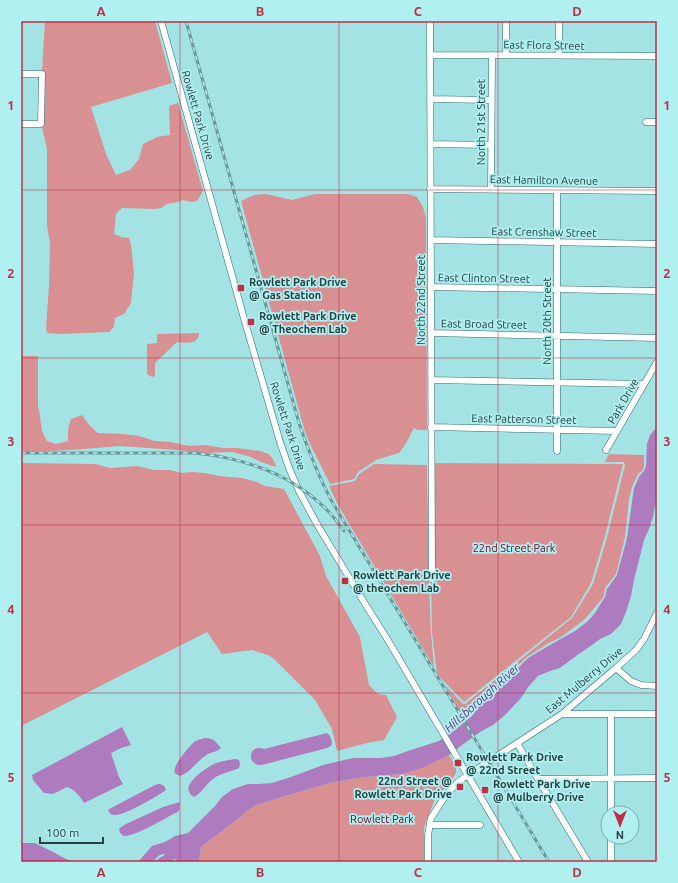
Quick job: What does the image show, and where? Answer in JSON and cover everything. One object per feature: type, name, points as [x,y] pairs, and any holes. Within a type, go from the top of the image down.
[{"type":"street","name":"Rowlett Park Drive","points":[[161,21],[245,322],[289,468],[299,491],[318,526],[519,862]]},
{"type":"street","name":"North 22nd Street","points":[[430,21],[432,579]]},
{"type":"street","points":[[506,21],[506,55]]},
{"type":"street","points":[[559,21],[559,56]]},
{"type":"street","name":"East Flora Street","points":[[430,55],[657,56]]},
{"type":"street","name":"North 21st Street","points":[[491,190],[492,55]]},
{"type":"street","points":[[21,74],[42,74],[41,124],[21,124]]},
{"type":"street","points":[[430,99],[491,100]]},
{"type":"street","points":[[646,122],[657,122]]},
{"type":"street","points":[[431,144],[491,145]]},
{"type":"street","name":"East Hamilton Avenue","points":[[430,189],[657,191]]},
{"type":"street","name":"North 20th Street","points":[[557,191],[557,451]]},
{"type":"street","name":"East Crenshaw Street","points":[[431,240],[657,244]]},
{"type":"street","name":"East Clinton Street","points":[[431,287],[657,291]]},
{"type":"street","name":"East Broad Street","points":[[431,334],[657,338]]},
{"type":"street","name":"Park Drive","points":[[606,450],[657,362]]},
{"type":"street","points":[[432,380],[644,384]]},
{"type":"street","name":"East Patterson Street","points":[[431,427],[617,431]]},
{"type":"street","name":"East Mulberry Drive","points":[[468,775],[562,714],[616,668],[636,650],[654,627],[657,613]]},
{"type":"street","points":[[616,668],[631,681],[641,685],[657,686]]},
{"type":"street","points":[[562,714],[657,714]]},
{"type":"street","points":[[611,714],[611,805]]},
{"type":"street","points":[[517,743],[588,862]]},
{"type":"street","points":[[428,862],[428,835],[431,818],[446,795],[458,782],[468,775]]},
{"type":"street","points":[[538,779],[657,778]]},
{"type":"street","points":[[430,825],[480,825]]},
{"type":"street","points":[[611,845],[611,862]]},
{"type":"green space","points":[[45,21],[155,21],[172,83],[91,107],[106,154],[116,175],[130,170],[139,159],[143,144],[157,137],[170,135],[169,106],[178,103],[203,191],[197,201],[191,202],[183,200],[155,209],[122,208],[116,214],[114,234],[129,238],[134,273],[131,303],[124,314],[115,318],[114,327],[109,332],[60,334],[47,333],[46,329],[50,243],[47,226],[47,149],[42,127],[44,72],[42,72]]},
{"type":"green space","points":[[266,194],[292,200],[315,194],[408,194],[417,197],[423,207],[426,218],[427,430],[418,430],[414,428],[399,453],[376,460],[358,472],[354,479],[330,484],[305,432],[241,201],[254,195]]},
{"type":"green space","points":[[199,333],[197,340],[187,343],[177,342],[155,363],[155,376],[152,377],[147,374],[147,344],[157,343],[157,334]]},
{"type":"green space","points":[[21,356],[38,356],[38,406],[42,431],[47,441],[56,444],[68,441],[68,429],[71,419],[82,415],[89,425],[98,433],[139,436],[155,441],[189,446],[206,445],[260,451],[269,454],[276,467],[251,457],[232,452],[205,453],[120,446],[26,452],[21,450]]},
{"type":"green space","points":[[609,454],[644,455],[644,465],[643,470],[638,474],[632,487],[625,537],[616,574],[605,588],[604,596],[584,620],[561,637],[527,657],[461,714],[445,685],[463,704],[465,704],[572,618],[593,584],[606,541],[625,465],[624,462],[605,462]]},
{"type":"green space","points":[[21,463],[96,464],[110,468],[137,466],[154,470],[170,470],[182,473],[204,473],[242,478],[265,486],[284,489],[320,556],[326,576],[360,637],[369,685],[378,694],[386,695],[397,717],[384,740],[337,751],[332,729],[315,700],[274,659],[268,655],[252,650],[222,654],[207,632],[21,726]]},
{"type":"green space","name":"22nd Street Park","points":[[429,463],[623,464],[604,540],[591,583],[571,617],[464,702],[437,674],[432,633]]},
{"type":"green space","points":[[374,464],[427,465],[428,561],[434,667],[338,505],[329,486],[355,481],[359,474]]},
{"type":"green space","name":"Rowlett Park","points":[[449,755],[456,767],[456,773],[452,780],[435,799],[424,827],[424,862],[199,862],[201,847],[256,805],[329,783],[364,777],[402,774],[425,767]]},
{"type":"shaded area","points":[[657,427],[657,493],[653,517],[644,540],[626,612],[621,624],[611,634],[600,639],[560,668],[538,676],[521,698],[493,725],[480,732],[449,755],[425,767],[402,774],[364,777],[329,783],[256,805],[201,847],[199,862],[177,862],[177,860],[174,859],[170,862],[163,862],[165,854],[158,856],[151,862],[133,862],[139,861],[152,846],[165,842],[175,836],[188,833],[222,797],[233,789],[248,784],[272,783],[323,765],[353,758],[381,758],[394,756],[439,741],[472,716],[486,697],[528,658],[575,631],[588,621],[595,613],[605,597],[607,589],[617,575],[627,538],[634,488],[646,466],[647,444],[650,435]]},
{"type":"shaded area","points":[[122,727],[131,745],[111,753],[119,777],[123,784],[84,803],[81,798],[70,788],[67,787],[53,794],[44,793],[33,780],[32,775]]},
{"type":"shaded area","points":[[327,733],[332,742],[331,746],[327,748],[262,765],[253,762],[251,759],[252,752],[255,749],[264,749]]},
{"type":"shaded area","points":[[205,738],[213,740],[221,748],[206,755],[183,775],[180,776],[175,773],[174,770],[181,757],[193,743]]},
{"type":"shaded area","points":[[235,759],[239,760],[239,768],[216,777],[194,797],[189,793],[191,783],[200,773],[216,763]]},
{"type":"shaded area","points":[[158,784],[164,786],[166,790],[133,809],[115,815],[112,815],[108,810],[153,786]]},
{"type":"shaded area","points":[[180,802],[179,811],[137,833],[124,836],[119,830],[126,824],[163,807]]},
{"type":"shaded area","points":[[35,843],[73,862],[21,862],[21,844]]},
{"type":"waterway","name":"Hillsborough River","points":[[161,862],[174,854]]},
{"type":"railway","points":[[186,21],[299,423],[318,472],[331,500],[549,862]]},
{"type":"railway","points":[[21,453],[195,453],[213,455],[248,463],[280,476],[296,485],[327,510],[344,531]]},
{"type":"place","name":"Rowlett Park Drive @ Gas Station","points":[[241,288]]},
{"type":"place","name":"Rowlett Park Drive @ Theochem Lab","points":[[251,322]]},
{"type":"place","name":"Rowlett Park Drive @ theochem Lab","points":[[345,581]]},
{"type":"place","name":"Rowlett Park Drive @ 22nd Street","points":[[458,763]]},
{"type":"place","name":"22nd Street @ Rowlett Park Drive","points":[[460,787]]},
{"type":"place","name":"Rowlett Park Drive @ Mulberry Drive","points":[[485,790]]}]
